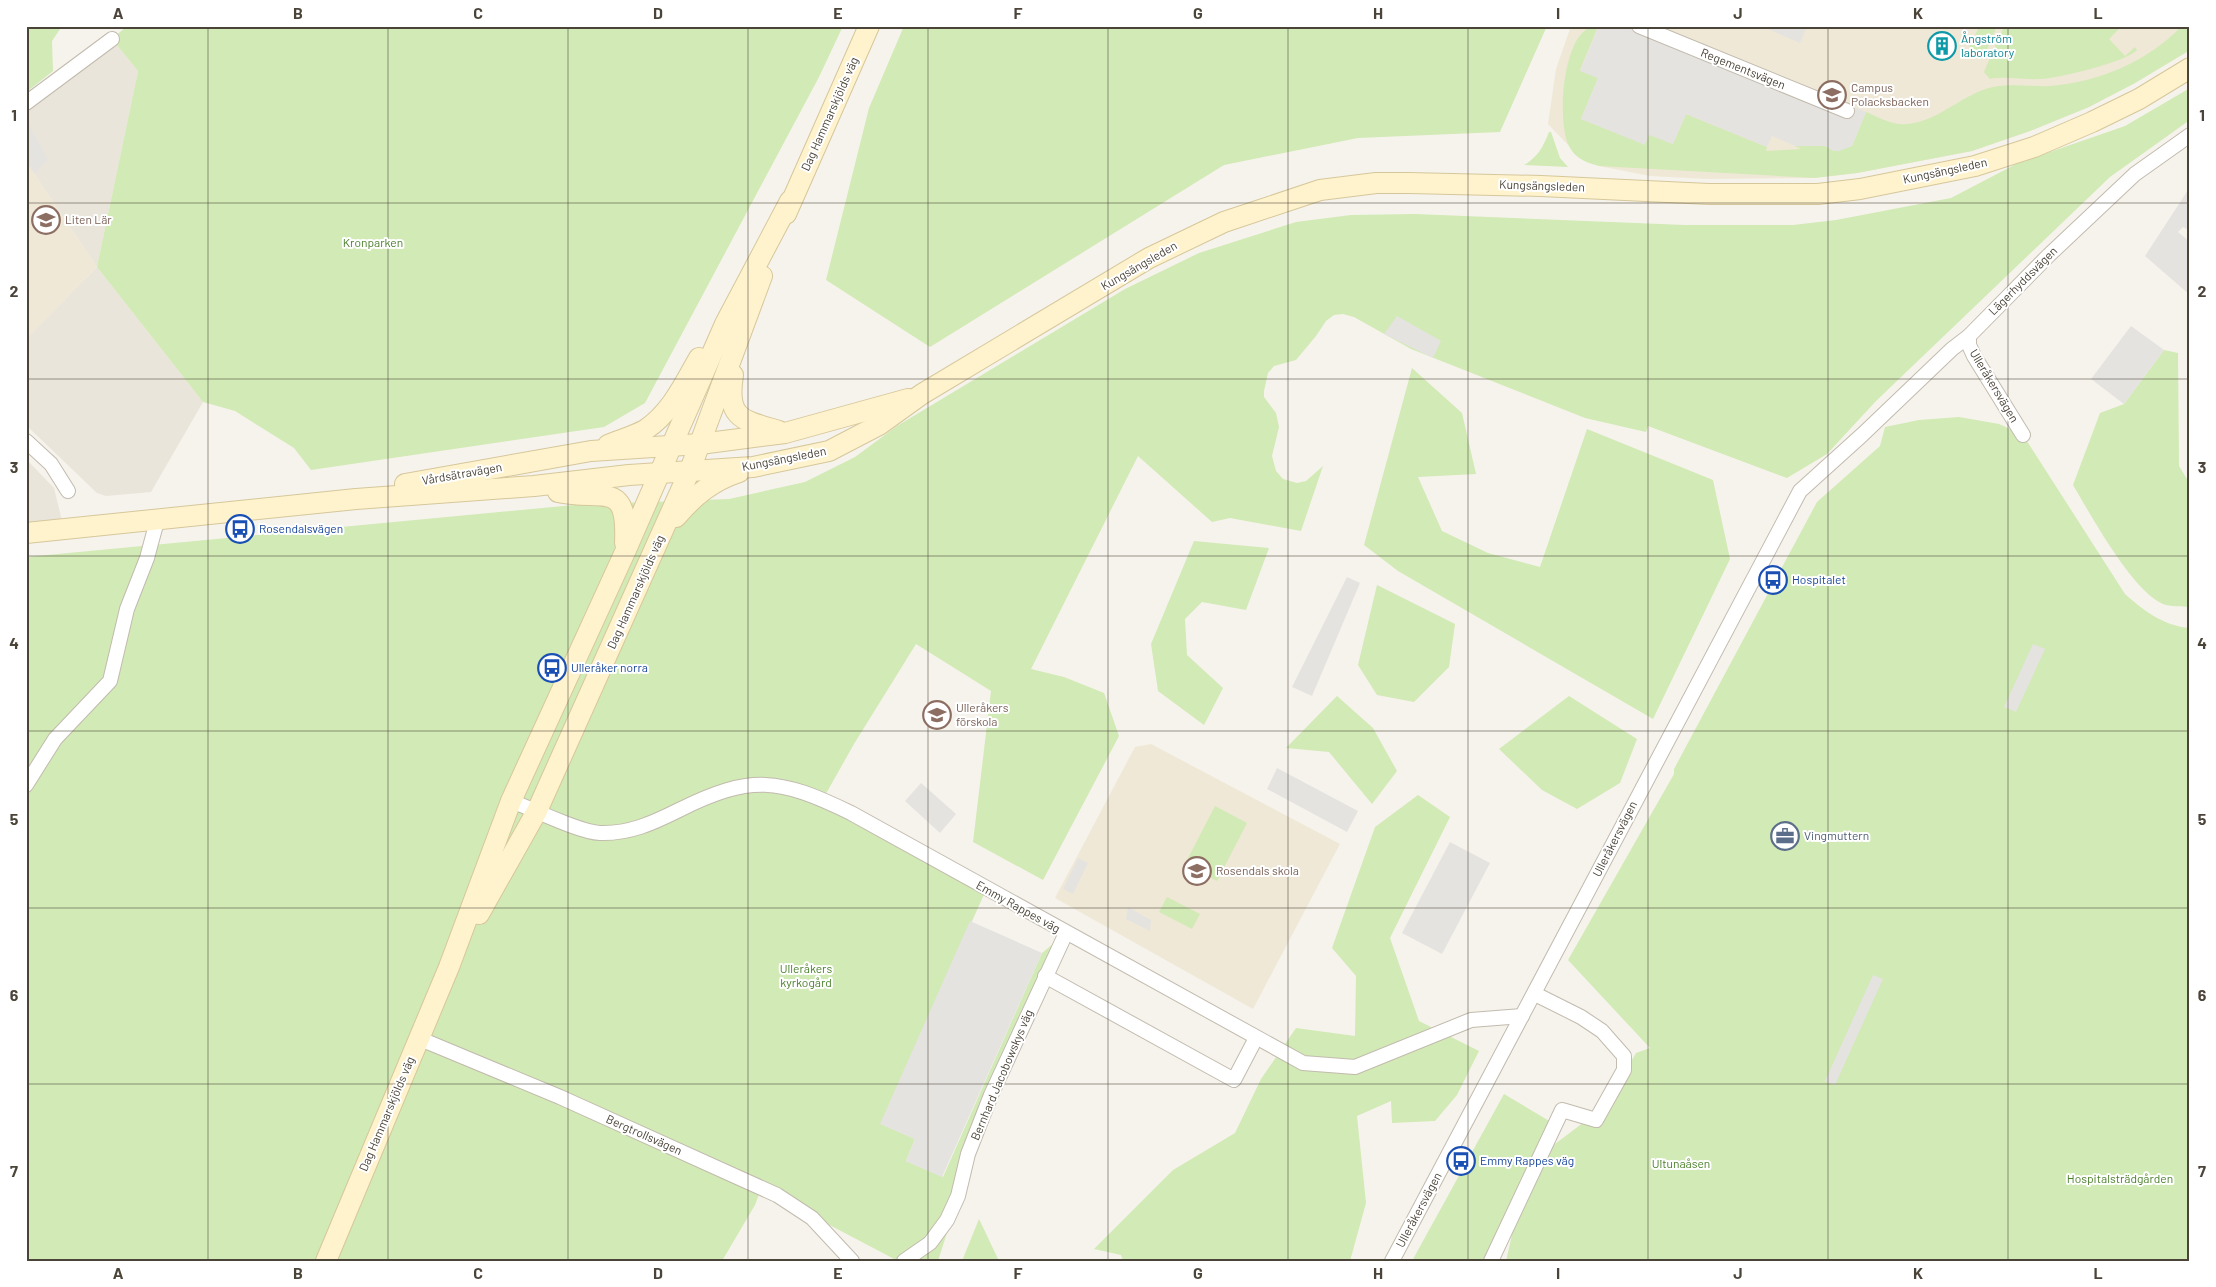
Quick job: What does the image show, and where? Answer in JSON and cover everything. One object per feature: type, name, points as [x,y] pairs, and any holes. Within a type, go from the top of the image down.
[{"type":"main road","name":"Dag Hammarskjölds väg","points":[[326,1261],[449,968],[510,801],[672,446],[733,329],[869,26]]},
{"type":"main road","name":"Kungsängsleden","points":[[660,473],[753,467],[829,451],[879,426],[922,394],[1149,258],[1186,239],[1262,208],[1320,190],[1376,183],[1541,186],[1709,194],[1818,194],[1860,189],[1975,166],[2034,147],[2139,99],[2190,68]]},
{"type":"main road","name":"Dag Hammarskjölds väg","points":[[449,968],[537,811],[663,532],[700,444],[733,329]]},
{"type":"main road","points":[[733,329],[730,399],[733,408],[747,422],[785,433]]},
{"type":"main road","points":[[591,452],[644,430],[660,418],[677,397],[699,358],[733,329]]},
{"type":"main road","name":"Kungsängsleden","points":[[672,446],[785,433],[922,394]]},
{"type":"main road","name":"Vårdsätravägen","points":[[254,512],[591,452],[672,446]]},
{"type":"main road","points":[[663,532],[690,501],[707,487],[753,467]]},
{"type":"main road","name":"Vårdsätravägen","points":[[26,533],[254,512],[356,499],[534,486],[660,473]]},
{"type":"main road","points":[[534,486],[569,494],[606,495],[618,500],[624,510],[626,523],[625,552]]},
{"type":"street","name":"Regementsvägen","points":[[1640,26],[1847,111]]},
{"type":"street","points":[[26,104],[112,39]]},
{"type":"street","name":"Lägerhyddsvägen","points":[[1862,435],[1952,349],[1969,336],[2049,255],[2136,174],[2190,135]]},
{"type":"street","name":"Ulleråkersvägen","points":[[1969,336],[1969,345],[1974,356],[2023,435]]},
{"type":"street","name":"Ulleråkersvägen","points":[[1392,1261],[1535,994],[1656,758],[1800,491],[1862,435]]},
{"type":"street","points":[[26,440],[51,464],[68,491]]},
{"type":"street","points":[[26,785],[55,739],[110,681],[127,609],[147,558],[157,521]]},
{"type":"street","name":"Emmy Rappes väg","points":[[510,801],[584,830],[598,833],[626,831],[642,827],[725,789],[762,783],[775,785],[823,800],[851,813],[1303,1063],[1355,1067],[1471,1020],[1522,1016]]},
{"type":"street","name":"Bernhard Jacobowskys väg","points":[[904,1261],[930,1244],[947,1220],[958,1196],[968,1154],[991,1095],[1066,933]]},
{"type":"street","points":[[1045,976],[1234,1080],[1256,1038]]},
{"type":"street","points":[[1491,1261],[1562,1110],[1596,1120],[1624,1070],[1624,1056],[1602,1031],[1581,1017],[1535,994]]},
{"type":"street","name":"Bergtrollsvägen","points":[[418,1038],[560,1098],[777,1195],[812,1218],[852,1261]]},
{"type":"shaded area","name":"Campus Polacksbacken","points":[[1571,26],[2190,26],[2190,50],[2135,83],[2089,107],[2030,131],[1972,151],[1857,173],[1814,178],[1706,179],[1650,176],[1599,166],[1568,145],[1548,124],[1556,69]]},
{"type":"shaded area","points":[[1599,26],[1657,26],[1866,112],[1852,146],[1839,151],[1834,151],[1825,146],[1795,146],[1772,136],[1767,147],[1686,114],[1673,144],[1649,135],[1645,145],[1581,119],[1598,78],[1580,71]]},
{"type":"shaded area","points":[[1761,26],[1807,26],[1800,43]]},
{"type":"shaded area","points":[[112,39],[138,71],[97,267],[26,162],[26,103]]},
{"type":"shaded area","points":[[28,123],[48,160],[35,173],[26,162]]},
{"type":"shaded area","name":"Liten Lär","points":[[26,162],[97,267],[26,339]]},
{"type":"shaded area","points":[[2190,187],[2190,231],[2183,227],[2178,232],[2190,242],[2190,295],[2145,256]]},
{"type":"shaded area","points":[[97,267],[203,402],[151,492],[106,496],[97,493],[26,425],[26,339]]},
{"type":"shaded area","points":[[1397,316],[1441,341],[1433,358],[1384,334]]},
{"type":"shaded area","points":[[2131,326],[2164,350],[2124,404],[2091,379]]},
{"type":"shaded area","points":[[26,459],[54,488],[62,521],[26,524]]},
{"type":"shaded area","points":[[1347,577],[1360,583],[1312,696],[1292,687]]},
{"type":"shaded area","points":[[2033,644],[2045,649],[2016,712],[2004,707]]},
{"type":"shaded area","name":"Rosendals skola","points":[[1151,744],[1340,844],[1253,1009],[1055,898],[1135,747]]},
{"type":"shaded area","points":[[1277,768],[1358,811],[1347,832],[1267,789]]},
{"type":"shaded area","points":[[921,783],[956,814],[940,833],[905,801]]},
{"type":"shaded area","points":[[1450,842],[1490,863],[1442,954],[1402,933]]},
{"type":"shaded area","points":[[1078,858],[1088,863],[1073,894],[1063,889]]},
{"type":"shaded area","points":[[1128,907],[1151,920],[1150,931],[1126,919]]},
{"type":"shaded area","points":[[970,921],[1042,953],[942,1177],[906,1161],[915,1139],[880,1124]]},
{"type":"shaded area","points":[[1873,975],[1883,979],[1835,1085],[1825,1081]]},
{"type":"green space","points":[[26,26],[62,26],[52,41],[53,71],[29,90],[26,87]]},
{"type":"green space","name":"Kronparken","points":[[127,26],[843,26],[819,77],[645,403],[604,427],[311,470],[294,448],[235,411],[203,402],[97,267],[138,71],[112,39]]},
{"type":"green space","points":[[904,26],[1547,26],[1500,132],[1358,138],[1224,165],[930,347],[826,280],[869,108]]},
{"type":"green space","points":[[1977,26],[1997,26],[1985,54],[1969,47],[1979,27]]},
{"type":"green space","points":[[2004,26],[2122,26],[2109,39],[2125,56],[2135,47],[2137,50],[2130,55],[2107,64],[2062,76],[2041,79],[1990,79],[1984,72]]},
{"type":"green space","points":[[2182,26],[2190,26],[2190,50],[2135,83],[2089,107],[2030,131],[1972,151],[1857,173],[1814,178],[1599,166],[1579,158],[1570,148],[1563,121],[1564,82],[1568,63],[1574,46],[1582,33],[1592,27],[1597,29],[1580,70],[1598,78],[1581,119],[1645,144],[1649,134],[1673,144],[1686,114],[1767,147],[1766,151],[1801,149],[1795,146],[1825,146],[1834,151],[1852,146],[1866,112],[1886,121],[1912,124],[1935,115],[1969,96],[1993,87],[2007,85],[2050,86],[2086,80],[2104,75],[2138,60],[2154,50]]},
{"type":"green space","name":"Ulleråkers kyrkogård","points":[[2190,88],[2190,117],[2187,122],[2110,177],[1876,401],[1827,454],[1787,478],[1648,426],[1646,432],[1585,418],[1411,349],[1354,317],[1343,314],[1334,315],[1326,321],[1296,360],[1274,366],[1268,373],[1264,391],[1264,397],[1276,413],[1279,427],[1272,456],[1276,471],[1283,479],[1297,483],[1306,481],[1323,466],[1301,531],[1230,518],[1212,522],[1138,456],[1031,669],[1064,677],[1104,693],[1119,736],[1043,880],[973,842],[991,691],[916,644],[854,744],[823,799],[986,890],[881,1124],[915,1139],[906,1161],[943,1177],[1042,953],[1066,933],[991,1095],[938,1261],[898,1261],[761,1189],[755,1205],[722,1261],[26,1261],[26,557],[574,505],[729,499],[805,482],[855,457],[897,426],[1125,289],[1199,253],[1296,222],[1351,215],[1415,214],[1685,225],[1793,225],[1836,220],[1951,198],[2018,163],[2125,126]]},
{"type":"green space","points":[[1549,132],[1551,132],[1560,158],[1568,167],[1524,165],[1540,151]]},
{"type":"green space","points":[[2164,350],[2178,353],[2179,466],[2190,484],[2190,607],[2163,604],[2138,584],[2113,551],[2073,485],[2100,413],[2124,404]]},
{"type":"green space","points":[[1412,368],[1462,413],[1476,474],[1418,477],[1442,531],[1488,553],[1540,567],[1587,429],[1713,480],[1730,559],[1653,719],[1398,571],[1364,545]]},
{"type":"green space","points":[[1959,417],[1999,424],[2023,435],[2125,594],[2155,617],[2181,627],[2190,628],[2190,1261],[1506,1261],[1517,1213],[1551,1147],[1604,1107],[1636,1053],[1650,1048],[1568,960],[1674,774],[1674,769],[1817,502],[1880,446],[1885,427],[1919,420]]},
{"type":"green space","points":[[1194,541],[1269,548],[1246,610],[1202,602],[1185,619],[1187,655],[1223,688],[1204,725],[1158,691],[1151,644]]},
{"type":"green space","points":[[1377,585],[1455,624],[1449,667],[1414,702],[1377,695],[1358,665]]},
{"type":"green space","points":[[1337,696],[1373,728],[1397,771],[1372,804],[1329,752],[1286,748]]},
{"type":"green space","points":[[1569,696],[1637,739],[1620,783],[1577,809],[1542,790],[1499,749]]},
{"type":"green space","points":[[1418,795],[1450,817],[1390,938],[1419,1021],[1479,1051],[1457,1095],[1435,1121],[1392,1123],[1391,1101],[1357,1116],[1366,1203],[1350,1261],[1123,1261],[1121,1255],[1094,1249],[1173,1170],[1235,1133],[1261,1079],[1296,1028],[1355,1036],[1356,976],[1332,948],[1375,827]]},
{"type":"green space","points":[[1215,806],[1247,823],[1217,881],[1185,864]]},
{"type":"green space","points":[[1167,897],[1200,914],[1192,929],[1159,912]]},
{"type":"green space","points":[[1504,1094],[1551,1122],[1485,1261],[1412,1261]]},
{"type":"green space","points":[[979,1219],[999,1261],[962,1261]]},
{"type":"place","name":"Ångström laboratory","points":[[1942,46]]},
{"type":"place","name":"Campus Polacksbacken","points":[[1832,95]]},
{"type":"place","name":"Liten Lär","points":[[46,220]]},
{"type":"place","name":"Rosendalsvägen","points":[[240,529]]},
{"type":"place","name":"Hospitalet","points":[[1773,580]]},
{"type":"place","name":"Ulleråker norra","points":[[552,668]]},
{"type":"place","name":"Ulleråkers förskola","points":[[937,715]]},
{"type":"place","name":"Vingmuttern","points":[[1785,836]]},
{"type":"place","name":"Rosendals skola","points":[[1197,871]]},
{"type":"place","name":"Emmy Rappes väg","points":[[1461,1161]]},
{"type":"park label","name":"Ultunaåsen","points":[[1681,1164]]},
{"type":"park label","name":"Hospitalsträdgården","points":[[2120,1179]]}]
